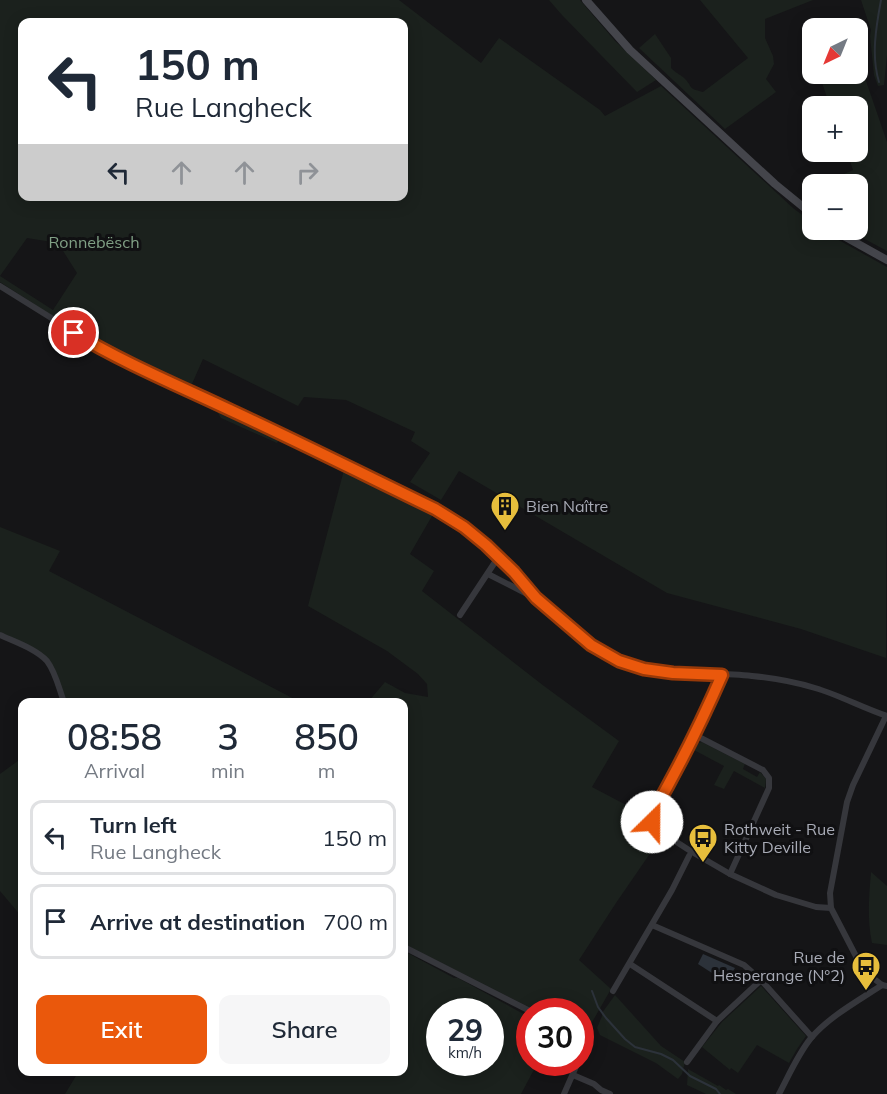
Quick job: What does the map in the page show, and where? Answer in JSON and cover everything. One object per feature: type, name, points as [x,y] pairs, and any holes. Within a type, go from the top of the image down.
[{"type":"main road","points":[[586,0],[630,50],[775,184],[802,206]]},
{"type":"main road","points":[[851,240],[887,260]]},
{"type":"street","points":[[0,286],[93,344],[435,509],[464,527],[499,556],[536,598],[591,645],[619,661],[644,669],[673,673],[752,676],[816,688],[886,716],[853,784],[847,802],[830,893],[831,908],[859,962],[868,974],[884,985],[826,1023],[812,1037],[780,1094]]},
{"type":"street","points":[[460,615],[499,556]]},
{"type":"street","points":[[488,574],[536,598]]},
{"type":"street","points":[[0,635],[37,653],[46,661],[54,673],[63,698]]},
{"type":"street","points":[[722,675],[676,773],[652,814],[652,822],[656,828],[730,874],[776,895],[816,907],[831,908]]},
{"type":"street","points":[[695,735],[763,770],[769,778],[769,788],[730,874]]},
{"type":"street","points":[[613,991],[689,856]]},
{"type":"street","points":[[652,925],[744,965],[761,980],[812,1037]]},
{"type":"street","points":[[408,949],[516,1004]]},
{"type":"street","points":[[630,963],[717,1021]]},
{"type":"street","points":[[687,1062],[717,1021],[761,980]]},
{"type":"street","points":[[564,1094],[573,1076]]},
{"type":"street","points":[[575,1076],[610,1094]]},
{"type":"green space","name":"Ronnebësch","points":[[0,0],[399,0],[481,63],[499,38],[600,110],[605,116],[661,86],[802,215],[802,240],[839,240],[887,267],[886,658],[801,629],[667,593],[459,471],[441,500],[410,482],[430,453],[411,441],[415,432],[346,400],[304,397],[298,406],[203,359],[191,386],[74,330],[0,282],[0,276]],"holes":[[[27,238],[58,243],[77,273],[53,310],[0,276]]]},
{"type":"green space","points":[[549,0],[580,0],[615,41],[656,80],[637,92]]},
{"type":"green space","points":[[700,0],[813,0],[765,19],[765,38],[774,64],[766,79],[776,92],[725,129],[639,48],[655,34],[671,58],[671,68],[692,88],[703,92],[748,58]]},
{"type":"green space","points":[[861,0],[887,0],[887,55],[884,85],[878,86],[874,75],[871,30]]},
{"type":"green space","points":[[822,84],[867,84],[887,142],[887,251],[867,240],[868,174],[844,174],[853,170],[850,162],[868,162],[868,96],[827,96]]},
{"type":"green space","points":[[217,406],[233,417],[280,438],[277,443],[221,418],[216,410]]},
{"type":"green space","points":[[344,470],[425,509],[432,516],[410,554],[434,571],[422,591],[619,741],[592,787],[630,807],[628,812],[643,821],[660,839],[579,960],[611,989],[594,1019],[594,998],[516,998],[516,1000],[408,946],[408,698],[371,698],[385,682],[405,693],[428,697],[427,684],[418,674],[387,651],[308,606]]},
{"type":"green space","points":[[0,527],[60,551],[49,571],[292,698],[64,698],[51,664],[0,633]]},
{"type":"green space","points":[[702,742],[745,764],[743,769],[757,777],[760,772],[766,779],[765,788],[734,771],[724,789],[714,785],[724,766],[694,750],[698,743]]},
{"type":"green space","points":[[18,761],[18,912],[0,891],[0,774]]},
{"type":"green space","points":[[871,872],[887,886],[887,945],[872,943],[870,934]]},
{"type":"green space","points":[[408,953],[494,998],[426,998],[426,1076],[504,1076],[504,1003],[516,1010],[516,1076],[531,1076],[521,1094],[65,1094],[76,1076],[408,1076]]},
{"type":"green space","points":[[761,986],[806,1036],[789,1063],[757,1045],[738,1073],[731,1068],[730,1070],[702,1047],[722,1022]]},
{"type":"green space","points":[[615,995],[661,1046],[685,1062],[678,1079],[656,1063],[600,1035],[597,1028],[602,1013]]},
{"type":"green space","points":[[688,1069],[736,1094],[706,1094],[687,1085]]},
{"type":"shaded area","points":[[703,954],[735,968],[726,982],[698,964]]},
{"type":"waterway","points":[[879,82],[875,52],[881,0]]},
{"type":"waterway","points":[[592,991],[598,1007],[625,1039],[635,1047],[673,1060],[690,1076],[716,1089],[720,1094]]},
{"type":"place","name":"Bien Naître","points":[[505,532]]},
{"type":"place","name":"Rothweit - Rue Kitty Deville","points":[[703,864]]},
{"type":"place","name":"Rue de Hesperange (N°2)","points":[[866,992]]},
{"type":"route","points":[[74,333],[140,368],[435,509],[464,527],[499,556],[536,598],[591,645],[619,661],[644,669],[673,673],[722,675],[676,773],[652,814],[652,822]]}]
